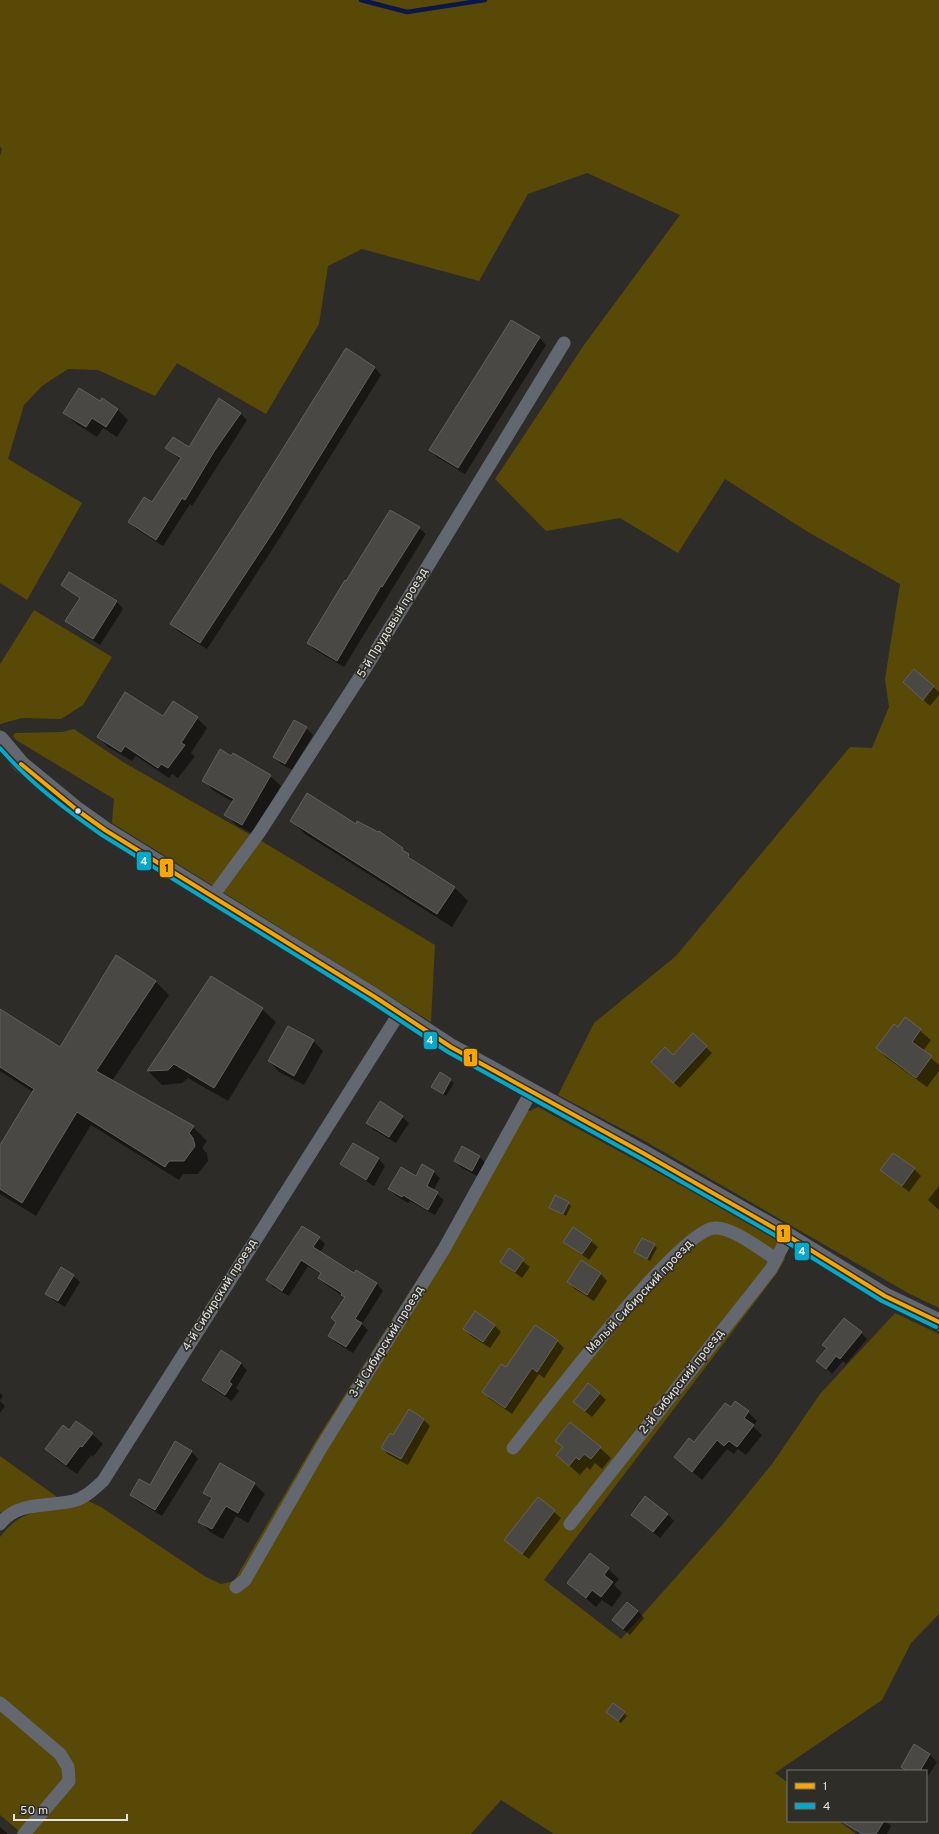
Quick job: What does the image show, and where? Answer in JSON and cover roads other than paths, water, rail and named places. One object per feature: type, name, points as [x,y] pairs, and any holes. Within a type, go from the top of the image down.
[{"type":"street","name":"5-й Прудовый проезд","points":[[212,897],[259,833],[361,675],[564,343]]},
{"type":"street","points":[[0,739],[21,764],[77,810],[105,830],[400,1012],[451,1047],[788,1236],[885,1296],[939,1322]]},
{"type":"street","name":"4-й Сибирский проезд","points":[[0,1524],[3,1520],[20,1509],[72,1501],[84,1497],[103,1480],[400,1012]]},
{"type":"street","name":"3-й Сибирский проезд","points":[[236,1588],[245,1580],[321,1448],[444,1249],[531,1092]]},
{"type":"street","name":"Малый Сибирский проезд","points":[[513,1448],[606,1330],[683,1247],[703,1231],[715,1228],[729,1230],[776,1259]]},
{"type":"street","name":"2-й Сибирский проезд","points":[[570,1524],[771,1270],[788,1236]]},
{"type":"street","points":[[0,1703],[60,1754],[68,1767],[68,1782],[24,1834]]},
{"type":"waterway","points":[[361,0],[407,12],[485,0]]}]
